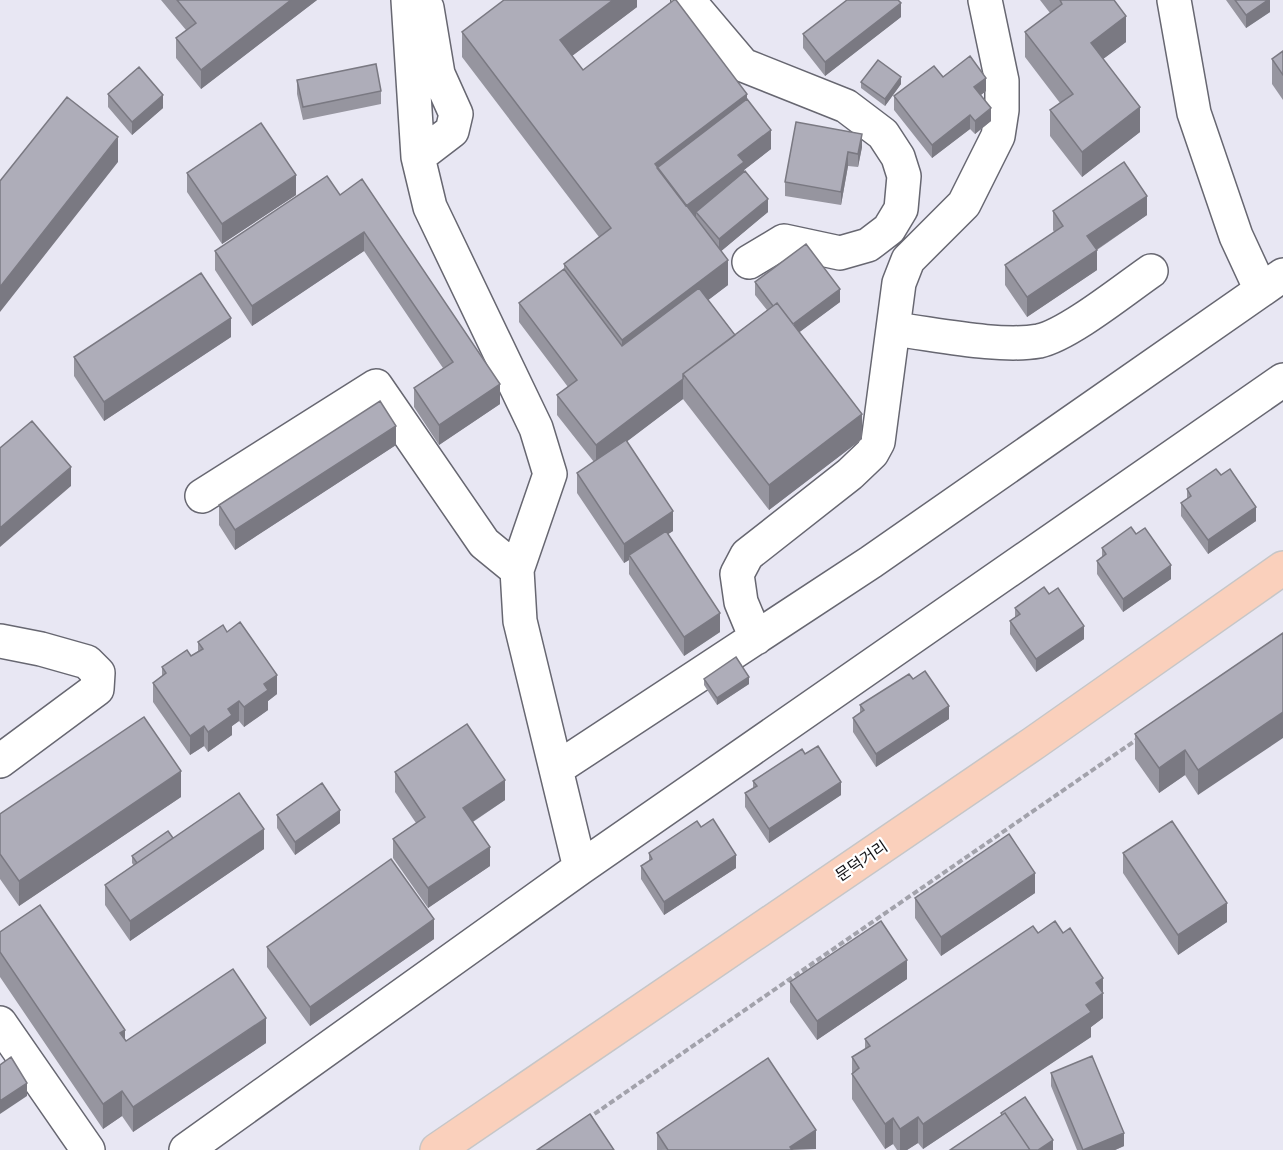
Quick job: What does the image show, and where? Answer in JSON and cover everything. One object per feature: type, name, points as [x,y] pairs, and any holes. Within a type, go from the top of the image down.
[{"type":"main road","name":"문덕거리","points":[[437,1150],[1034,742],[1283,568]]},
{"type":"street","points":[[408,0],[418,157],[430,207],[536,428],[550,474],[517,570],[520,621],[580,868]]},
{"type":"street","points":[[418,157],[452,131],[456,114],[438,74],[425,0]]},
{"type":"street","points":[[688,0],[743,65],[846,106],[883,134],[898,158],[904,176],[901,209],[889,229],[867,245],[840,253],[784,241],[749,262]]},
{"type":"street","points":[[756,638],[741,602],[737,574],[747,555],[850,474],[872,453],[878,442],[899,283],[908,260],[964,204],[998,136],[1002,110],[1002,81],[986,0]]},
{"type":"street","points":[[556,769],[871,562],[1272,282],[1236,236],[1194,113],[1174,0]]},
{"type":"street","points":[[893,329],[1002,342],[1040,341],[1065,330],[1151,271]]},
{"type":"street","points":[[186,1150],[580,868],[1283,380]]},
{"type":"street","points":[[202,496],[376,386],[484,543],[517,570]]},
{"type":"street","points":[[0,641],[41,649],[87,662],[98,673],[97,688],[0,760]]},
{"type":"street","points":[[0,1023],[88,1150]]},
{"type":"path","points":[[581,1123],[1146,733]]},
{"type":"building","points":[[177,0],[291,0],[201,70],[176,38],[196,23]]},
{"type":"building","points":[[504,0],[613,0],[560,40],[583,70],[676,0],[747,94],[655,164],[728,260],[622,340],[564,264],[611,228],[462,32]]},
{"type":"building","points":[[847,0],[898,0],[901,3],[825,62],[803,34]]},
{"type":"building","points":[[1060,0],[1114,0],[1126,16],[1091,43],[1140,107],[1082,152],[1050,110],[1073,94],[1025,32],[1062,4]]},
{"type":"building","points":[[1235,0],[1268,0],[1246,15]]},
{"type":"building","points":[[1283,51],[1283,75],[1272,59]]},
{"type":"building","points":[[970,56],[986,78],[974,87],[991,108],[975,121],[970,115],[932,145],[894,96],[934,66],[943,77]]},
{"type":"building","points":[[878,60],[901,77],[885,99],[861,82]]},
{"type":"building","points":[[376,64],[381,91],[303,107],[297,80]]},
{"type":"building","points":[[139,67],[163,95],[132,122],[108,94]]},
{"type":"building","points":[[67,97],[118,137],[0,287],[0,181]]},
{"type":"building","points":[[747,99],[771,130],[738,155],[744,162],[686,206],[657,168]]},
{"type":"building","points":[[796,122],[862,134],[858,154],[848,152],[841,192],[785,182]]},
{"type":"building","points":[[261,123],[296,175],[222,224],[187,173]]},
{"type":"building","points":[[1124,162],[1147,196],[1087,236],[1097,250],[1027,297],[1005,265],[1063,226],[1053,211]]},
{"type":"building","points":[[745,171],[768,199],[719,239],[696,212]]},
{"type":"building","points":[[327,176],[340,195],[362,179],[500,384],[439,425],[414,388],[453,362],[364,232],[252,306],[215,251]]},
{"type":"building","points":[[806,244],[840,289],[793,324],[777,303],[773,306],[755,282]]},
{"type":"building","points":[[564,269],[622,346],[699,288],[735,335],[683,374],[683,379],[596,445],[557,395],[577,380],[519,303]]},
{"type":"building","points":[[201,273],[231,318],[104,402],[74,357]]},
{"type":"building","points":[[777,303],[862,414],[769,485],[683,374]]},
{"type":"building","points":[[380,401],[396,426],[235,530],[219,505]]},
{"type":"building","points":[[32,421],[71,467],[0,528],[0,448]]},
{"type":"building","points":[[626,440],[673,511],[624,544],[577,473]]},
{"type":"building","points":[[1216,469],[1221,475],[1230,469],[1256,507],[1208,540],[1181,503],[1191,496],[1187,489]]},
{"type":"building","points":[[1131,527],[1136,534],[1145,528],[1171,565],[1123,599],[1097,561],[1106,554],[1102,548]]},
{"type":"building","points":[[666,531],[720,613],[684,637],[629,555]]},
{"type":"building","points":[[1044,587],[1049,594],[1058,588],[1084,626],[1036,659],[1010,621],[1020,614],[1015,608]]},
{"type":"building","points":[[240,622],[277,675],[264,684],[268,690],[244,707],[239,701],[228,709],[232,715],[208,732],[204,726],[190,736],[153,683],[166,673],[162,667],[187,650],[191,656],[203,649],[198,642],[223,625],[227,632]]},
{"type":"building","points":[[1283,633],[1283,712],[1198,770],[1185,750],[1159,768],[1135,734]]},
{"type":"building","points":[[736,657],[749,677],[717,698],[704,679]]},
{"type":"building","points":[[925,671],[949,706],[876,754],[853,718],[864,710],[860,705],[909,674],[913,679]]},
{"type":"building","points":[[144,717],[181,771],[19,881],[0,854],[0,814]]},
{"type":"building","points":[[467,724],[505,780],[463,808],[490,847],[428,888],[393,839],[425,817],[395,772]]},
{"type":"building","points":[[818,746],[841,782],[769,829],[745,793],[757,786],[753,781],[802,749],[805,754]]},
{"type":"building","points":[[322,783],[340,810],[295,842],[277,815]]},
{"type":"building","points":[[239,793],[264,829],[130,921],[105,885]]},
{"type":"building","points":[[713,819],[736,855],[664,902],[641,866],[652,859],[649,853],[697,821],[701,827]]},
{"type":"building","points":[[1172,821],[1227,903],[1178,935],[1123,853]]},
{"type":"building","points":[[168,831],[173,838],[137,863],[132,856]]},
{"type":"building","points":[[1009,834],[1035,873],[941,937],[915,898]]},
{"type":"building","points":[[391,859],[434,919],[310,1007],[267,947]]},
{"type":"building","points":[[40,905],[125,1030],[120,1033],[126,1041],[233,969],[266,1018],[133,1107],[122,1091],[103,1104],[0,952],[0,932]]},
{"type":"building","points":[[881,921],[907,960],[817,1021],[790,982]]},
{"type":"building","points":[[1055,921],[1063,933],[1070,928],[1103,978],[1096,983],[1103,993],[1086,1005],[1091,1012],[923,1124],[918,1117],[900,1129],[893,1118],[885,1124],[852,1074],[859,1068],[852,1057],[870,1046],[865,1039],[1033,926],[1038,933]]},
{"type":"building","points":[[1092,1056],[1124,1133],[1083,1150],[1051,1073]]},
{"type":"building","points":[[11,1057],[27,1083],[0,1101],[0,1065]]},
{"type":"building","points":[[768,1058],[816,1130],[790,1147],[792,1150],[668,1150],[657,1133]]},
{"type":"building","points":[[1025,1097],[1053,1140],[1038,1150],[1030,1150],[1005,1113],[1002,1115],[1001,1113]]},
{"type":"building","points":[[1005,1113],[1030,1150],[950,1150]]},
{"type":"building","points":[[590,1114],[614,1150],[537,1150]]}]
